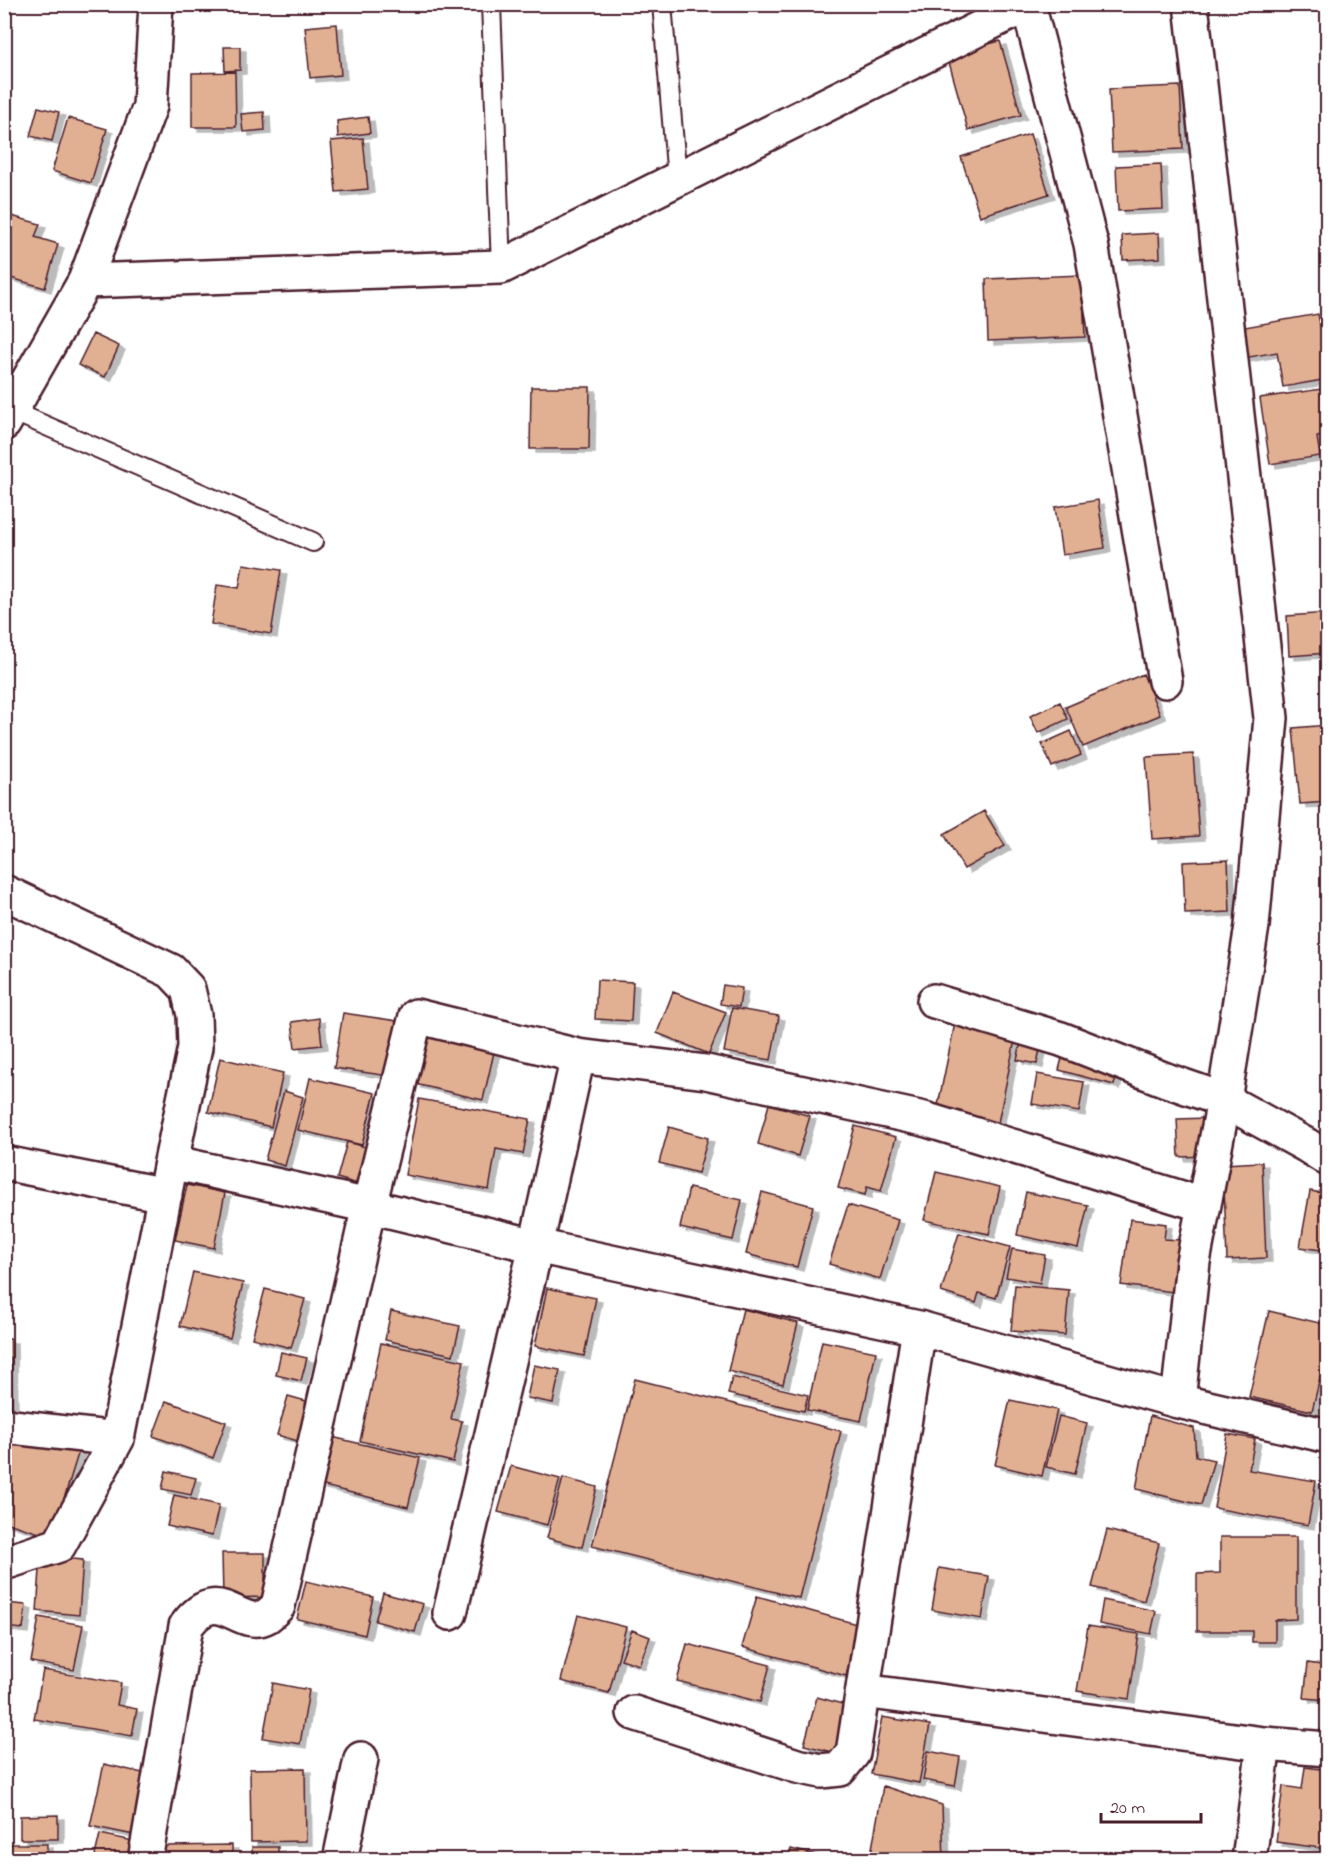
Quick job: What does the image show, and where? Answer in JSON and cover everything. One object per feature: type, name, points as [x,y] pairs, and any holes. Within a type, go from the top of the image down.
[{"type":"street","points":[[8,417],[85,281],[150,106],[156,4]]},
{"type":"street","points":[[85,281],[501,267],[1028,4],[1090,244],[1165,681]]},
{"type":"street","points":[[1178,1401],[1193,1262],[1224,1100],[1252,926],[1270,718],[1191,4]]},
{"type":"street","points":[[4,892],[171,971],[188,988],[194,1015],[195,1047],[117,1439],[59,1545],[4,1563]]},
{"type":"street","points":[[934,1001],[1061,1039],[1224,1100],[1328,1159]]},
{"type":"street","points":[[145,1860],[186,1626],[195,1614],[208,1606],[225,1608],[252,1618],[266,1616],[278,1606],[369,1206],[416,1016],[578,1056],[706,1072],[924,1119],[1204,1205]]},
{"type":"street","points":[[450,1613],[578,1056]]},
{"type":"street","points":[[171,1162],[536,1246],[919,1328],[1178,1401],[1328,1436]]},
{"type":"street","points":[[4,1163],[165,1195]]},
{"type":"street","points":[[634,1713],[797,1766],[821,1771],[840,1769],[854,1753],[919,1328]]},
{"type":"street","points":[[4,1426],[117,1439]]},
{"type":"street","points":[[863,1691],[1264,1744],[1328,1749]]},
{"type":"street","points":[[1249,1860],[1264,1744]]},
{"type":"street","points":[[340,1860],[361,1760]]},
{"type":"lane","points":[[491,4],[501,267]]},
{"type":"lane","points":[[662,4],[677,179]]},
{"type":"lane","points":[[8,417],[313,542]]},
{"type":"building","points":[[337,24],[341,75],[310,78],[305,27]]},
{"type":"building","points":[[1000,41],[1021,115],[968,130],[947,55]]},
{"type":"building","points":[[224,47],[240,47],[240,70],[225,71]]},
{"type":"building","points":[[235,72],[236,127],[192,127],[192,73]]},
{"type":"building","points":[[1180,86],[1183,149],[1112,152],[1109,89]]},
{"type":"building","points":[[38,107],[59,112],[52,141],[30,136]]},
{"type":"building","points":[[264,112],[265,130],[243,132],[241,114]]},
{"type":"building","points":[[368,117],[370,133],[338,137],[337,121]]},
{"type":"building","points":[[68,118],[107,129],[91,183],[52,171]]},
{"type":"building","points":[[1030,134],[1049,194],[980,216],[961,157]]},
{"type":"building","points":[[363,138],[368,189],[336,192],[331,141]]},
{"type":"building","points":[[1161,164],[1163,209],[1118,211],[1116,166]]},
{"type":"building","points":[[8,215],[40,224],[35,237],[58,244],[45,288],[4,276],[4,228]]},
{"type":"building","points":[[1159,233],[1160,258],[1123,260],[1122,235]]},
{"type":"building","points":[[1082,275],[1085,337],[988,341],[986,279]]},
{"type":"building","points":[[1318,314],[1328,367],[1328,379],[1283,387],[1277,352],[1244,358],[1239,328]]},
{"type":"building","points":[[93,334],[119,346],[105,377],[78,365]]},
{"type":"building","points":[[531,387],[590,387],[589,449],[530,449]]},
{"type":"building","points":[[1328,388],[1328,435],[1317,437],[1320,456],[1270,464],[1260,398]]},
{"type":"building","points":[[1098,500],[1105,548],[1062,555],[1055,507]]},
{"type":"building","points":[[243,564],[281,570],[271,634],[211,624],[217,585],[239,588]]},
{"type":"building","points":[[1328,613],[1328,653],[1289,656],[1287,616]]},
{"type":"building","points":[[1143,674],[1160,715],[1083,747],[1066,707]]},
{"type":"building","points":[[1060,702],[1068,719],[1038,733],[1030,716]]},
{"type":"building","points":[[1328,725],[1328,802],[1300,804],[1293,728]]},
{"type":"building","points":[[1071,731],[1081,755],[1052,767],[1042,744]]},
{"type":"building","points":[[1193,754],[1199,836],[1152,839],[1146,757]]},
{"type":"building","points":[[984,811],[1005,846],[964,869],[944,834]]},
{"type":"building","points":[[1228,860],[1230,912],[1185,914],[1183,862]]},
{"type":"building","points":[[597,980],[633,982],[631,1021],[595,1019]]},
{"type":"building","points":[[723,985],[742,988],[739,1007],[720,1004]]},
{"type":"building","points":[[673,992],[726,1012],[709,1054],[657,1033]]},
{"type":"building","points":[[732,1008],[779,1016],[771,1060],[724,1052]]},
{"type":"building","points":[[343,1013],[404,1022],[396,1077],[334,1068]]},
{"type":"building","points":[[319,1018],[322,1045],[295,1048],[292,1022]]},
{"type":"building","points":[[955,1023],[1016,1035],[998,1123],[937,1110]]},
{"type":"building","points":[[427,1033],[495,1048],[483,1100],[415,1084]]},
{"type":"building","points":[[1023,1035],[1042,1039],[1037,1064],[1017,1060]]},
{"type":"building","points":[[1064,1050],[1120,1065],[1114,1085],[1059,1070]]},
{"type":"building","points":[[220,1058],[283,1073],[271,1127],[208,1112]]},
{"type":"building","points":[[1037,1074],[1084,1082],[1079,1112],[1032,1104]]},
{"type":"building","points":[[310,1078],[375,1093],[362,1145],[298,1130]]},
{"type":"building","points":[[284,1091],[303,1097],[285,1166],[265,1160]]},
{"type":"building","points":[[419,1099],[530,1119],[523,1154],[496,1149],[489,1190],[405,1175]]},
{"type":"building","points":[[769,1104],[810,1116],[798,1156],[758,1144]]},
{"type":"building","points":[[1208,1118],[1209,1156],[1179,1157],[1177,1119]]},
{"type":"building","points":[[855,1126],[896,1137],[881,1191],[867,1187],[865,1195],[838,1188]]},
{"type":"building","points":[[669,1127],[708,1138],[698,1173],[659,1163]]},
{"type":"building","points":[[347,1142],[377,1150],[368,1187],[337,1178]]},
{"type":"building","points":[[1262,1162],[1266,1258],[1227,1260],[1223,1164]]},
{"type":"building","points":[[936,1172],[1000,1187],[989,1234],[924,1220]]},
{"type":"building","points":[[187,1185],[225,1193],[214,1248],[175,1240]]},
{"type":"building","points":[[689,1188],[742,1200],[733,1240],[680,1228]]},
{"type":"building","points":[[1310,1191],[1328,1194],[1328,1251],[1300,1247]]},
{"type":"building","points":[[762,1192],[813,1206],[797,1267],[746,1254]]},
{"type":"building","points":[[1026,1192],[1088,1205],[1078,1248],[1017,1235]]},
{"type":"building","points":[[848,1205],[898,1220],[880,1279],[829,1264]]},
{"type":"building","points":[[1130,1219],[1166,1224],[1164,1239],[1180,1240],[1173,1292],[1121,1285]]},
{"type":"building","points":[[959,1233],[1010,1247],[996,1298],[979,1293],[976,1303],[941,1292]]},
{"type":"building","points":[[1012,1249],[1045,1255],[1040,1283],[1006,1277]]},
{"type":"building","points":[[193,1272],[243,1283],[230,1338],[180,1326]]},
{"type":"building","points":[[1015,1285],[1069,1290],[1065,1335],[1011,1331]]},
{"type":"building","points":[[547,1288],[596,1298],[584,1356],[535,1346]]},
{"type":"building","points":[[265,1289],[305,1299],[291,1348],[252,1338]]},
{"type":"building","points":[[743,1309],[798,1323],[783,1384],[728,1371]]},
{"type":"building","points":[[391,1311],[460,1326],[453,1355],[385,1340]]},
{"type":"building","points":[[1269,1311],[1328,1325],[1328,1345],[1312,1411],[1249,1397]]},
{"type":"building","points":[[4,1339],[11,1339],[12,1411],[4,1411]]},
{"type":"building","points":[[822,1341],[876,1352],[861,1421],[807,1410]]},
{"type":"building","points":[[381,1343],[464,1361],[451,1419],[462,1421],[453,1462],[360,1441]]},
{"type":"building","points":[[281,1352],[307,1358],[301,1381],[276,1375]]},
{"type":"building","points":[[534,1365],[560,1370],[553,1403],[527,1398]]},
{"type":"building","points":[[732,1377],[808,1395],[804,1411],[728,1394]]},
{"type":"building","points":[[635,1379],[841,1431],[799,1598],[592,1546]]},
{"type":"building","points":[[288,1396],[313,1403],[301,1442],[277,1435]]},
{"type":"building","points":[[1010,1400],[1057,1410],[1042,1476],[995,1465]]},
{"type":"building","points":[[166,1401],[226,1422],[213,1458],[153,1436]]},
{"type":"building","points":[[1059,1416],[1087,1423],[1075,1474],[1046,1467]]},
{"type":"building","points":[[1150,1416],[1194,1428],[1196,1456],[1214,1460],[1201,1505],[1136,1489]]},
{"type":"building","points":[[4,1428],[79,1451],[52,1537],[4,1522]]},
{"type":"building","points":[[1227,1434],[1255,1439],[1249,1470],[1316,1481],[1308,1525],[1214,1508]]},
{"type":"building","points":[[332,1437],[420,1458],[408,1507],[320,1485]]},
{"type":"building","points":[[511,1466],[560,1479],[547,1525],[498,1512]]},
{"type":"building","points":[[166,1471],[196,1478],[191,1495],[162,1489]]},
{"type":"building","points":[[563,1478],[597,1487],[582,1547],[547,1538]]},
{"type":"building","points":[[174,1495],[219,1505],[212,1536],[167,1526]]},
{"type":"building","points":[[1107,1530],[1159,1543],[1144,1601],[1092,1587]]},
{"type":"building","points":[[1220,1537],[1296,1537],[1296,1619],[1275,1620],[1275,1642],[1252,1642],[1252,1631],[1197,1631],[1197,1574],[1220,1573]]},
{"type":"building","points":[[222,1553],[265,1553],[265,1597],[223,1598]]},
{"type":"building","points":[[41,1556],[83,1560],[79,1615],[37,1611]]},
{"type":"building","points":[[939,1568],[989,1576],[982,1619],[932,1610]]},
{"type":"building","points":[[306,1581],[373,1597],[365,1635],[297,1619]]},
{"type":"building","points":[[383,1593],[423,1604],[415,1632],[375,1621]]},
{"type":"building","points":[[757,1596],[860,1625],[846,1676],[742,1647]]},
{"type":"building","points":[[1103,1600],[1156,1611],[1151,1634],[1099,1624]]},
{"type":"building","points":[[4,1603],[26,1605],[23,1629],[4,1627]]},
{"type":"building","points":[[578,1615],[626,1627],[609,1693],[561,1681]]},
{"type":"building","points":[[39,1617],[83,1625],[74,1670],[31,1662]]},
{"type":"building","points":[[1088,1626],[1139,1634],[1129,1699],[1077,1691]]},
{"type":"building","points":[[632,1630],[650,1637],[639,1665],[621,1659]]},
{"type":"building","points":[[687,1644],[770,1665],[760,1702],[677,1681]]},
{"type":"building","points":[[1308,1663],[1328,1666],[1328,1700],[1304,1698]]},
{"type":"building","points":[[43,1670],[121,1683],[117,1705],[137,1709],[132,1736],[34,1719]]},
{"type":"building","points":[[273,1683],[309,1690],[300,1744],[263,1738]]},
{"type":"building","points":[[817,1697],[853,1707],[841,1754],[804,1745]]},
{"type":"building","points":[[882,1717],[930,1725],[919,1783],[871,1774]]},
{"type":"building","points":[[928,1751],[960,1757],[955,1786],[923,1780]]},
{"type":"building","points":[[104,1764],[147,1774],[134,1835],[90,1826]]},
{"type":"building","points":[[1305,1767],[1328,1770],[1328,1849],[1276,1842],[1283,1786],[1302,1789]]},
{"type":"building","points":[[305,1768],[306,1841],[251,1842],[250,1769]]},
{"type":"building","points":[[883,1786],[942,1805],[944,1860],[870,1860]]},
{"type":"building","points":[[58,1815],[58,1839],[20,1839],[20,1816]]},
{"type":"building","points":[[100,1834],[143,1843],[139,1860],[94,1860]]},
{"type":"building","points":[[4,1844],[47,1844],[47,1860],[4,1860]]},
{"type":"building","points":[[232,1845],[232,1860],[165,1860],[165,1846]]},
{"type":"building","points":[[252,1847],[278,1847],[278,1860],[252,1860]]},
{"type":"building","points":[[791,1849],[829,1858],[829,1860],[789,1860]]}]
